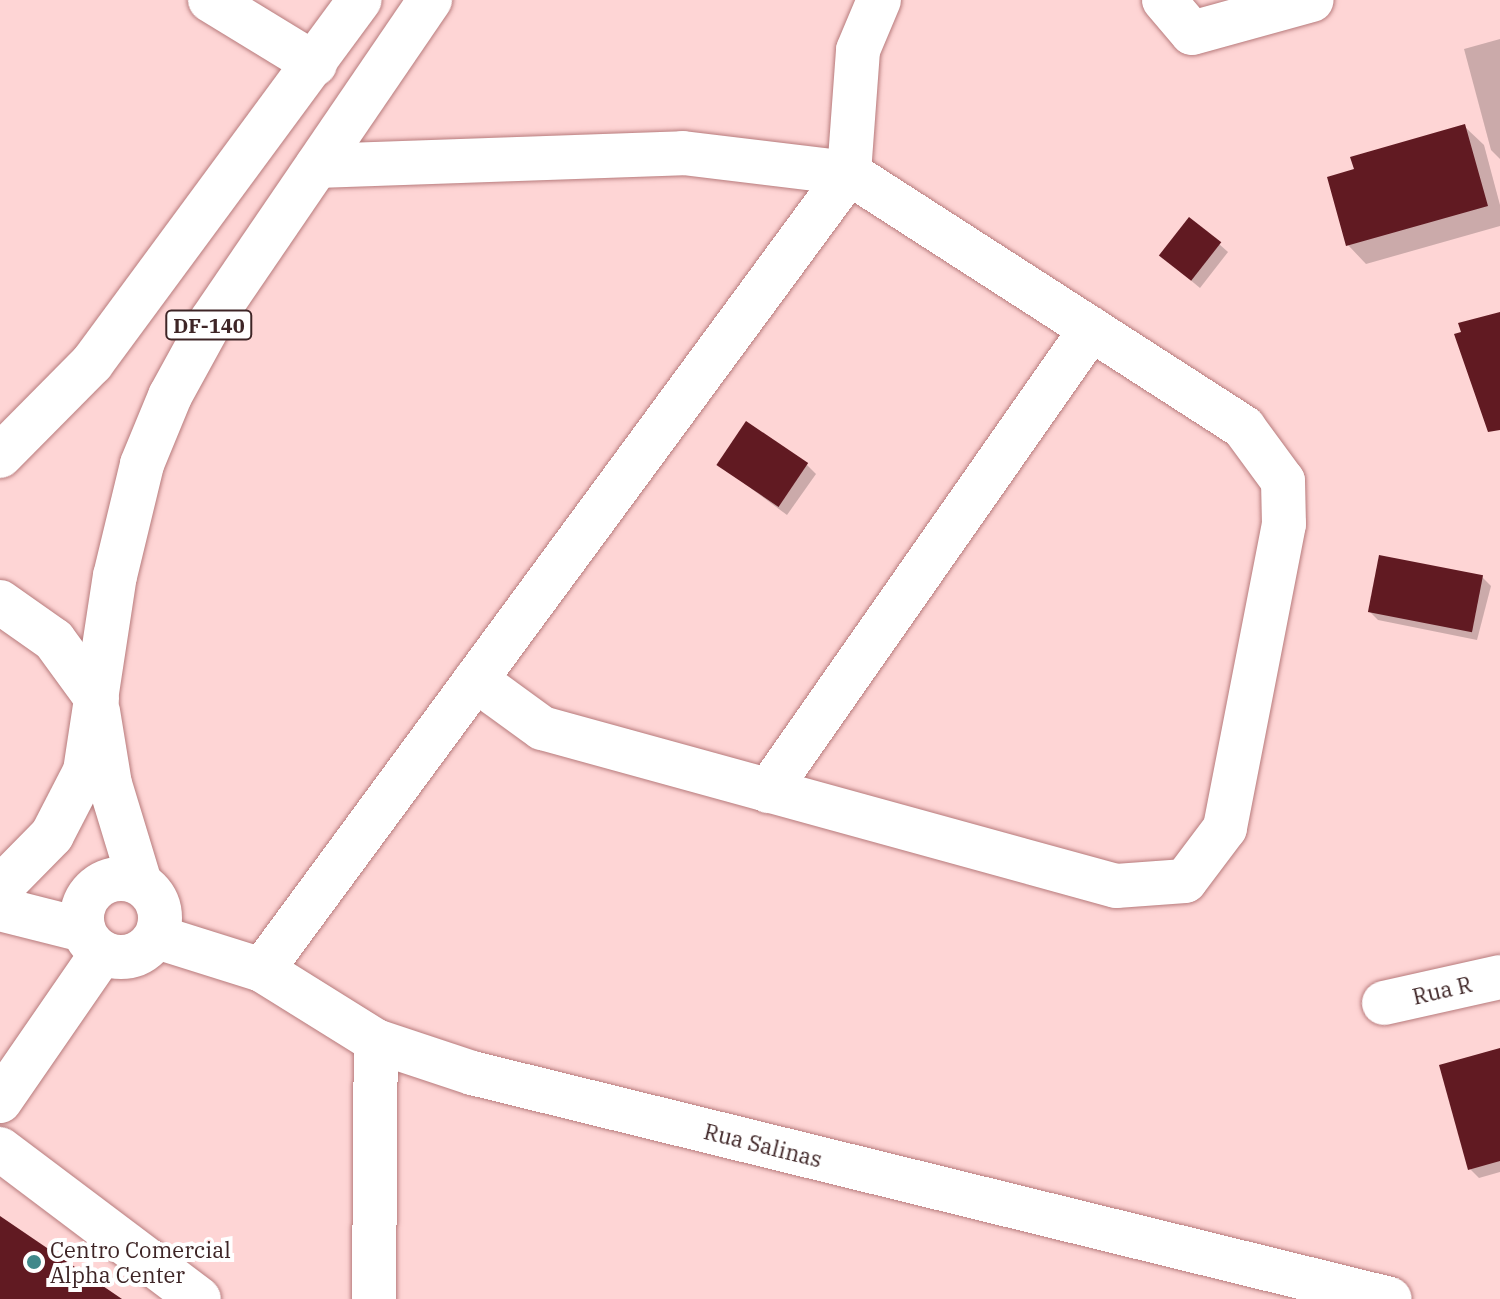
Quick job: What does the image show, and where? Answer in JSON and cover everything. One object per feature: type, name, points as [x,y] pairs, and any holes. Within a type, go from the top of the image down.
[{"type":"street","points":[[210,0],[315,64]]},
{"type":"street","name":"DF-140","points":[[0,456],[92,363],[360,0]]},
{"type":"street","name":"DF-140","points":[[0,888],[36,854],[71,805],[94,735],[122,548],[142,464],[170,396],[211,321],[430,0]]},
{"type":"street","points":[[262,970],[849,173],[858,50],[879,0]]},
{"type":"street","points":[[1164,0],[1192,33],[1312,0]]},
{"type":"street","points":[[317,166],[683,153],[849,173],[1244,428],[1283,481],[1284,524],[1225,828],[1185,881],[1116,886],[542,728],[476,680]]},
{"type":"street","points":[[768,791],[1091,329]]},
{"type":"street","points":[[0,602],[54,640],[97,699],[110,784],[140,883],[160,906],[157,937],[133,956],[0,909]]},
{"type":"street","points":[[0,1101],[93,942],[85,900],[95,888],[109,880],[140,883]]},
{"type":"street","name":"Rua Salinas","points":[[157,937],[262,970],[376,1041],[472,1073],[1390,1299]]},
{"type":"street","name":"Rua R","points":[[1384,1003],[1500,977]]},
{"type":"street","points":[[374,1299],[376,1041]]},
{"type":"street","points":[[0,1149],[199,1299]]},
{"type":"building","points":[[1465,124],[1488,206],[1346,246],[1327,177],[1354,169],[1350,157]]},
{"type":"building","points":[[1189,217],[1221,242],[1191,281],[1159,256]]},
{"type":"building","points":[[1500,312],[1500,430],[1488,432],[1454,334],[1461,332],[1458,323]]},
{"type":"building","points":[[746,421],[808,463],[779,507],[716,465]]},
{"type":"building","points":[[1379,555],[1483,575],[1472,632],[1368,612]]},
{"type":"building","points":[[1500,1048],[1500,1161],[1468,1170],[1439,1065]]},
{"type":"building","name":"Centro Comercial Alpha Center","points":[[0,1216],[122,1299],[0,1299]]},
{"type":"place","name":"Centro Comercial Alpha Center","points":[[34,1262]]}]
